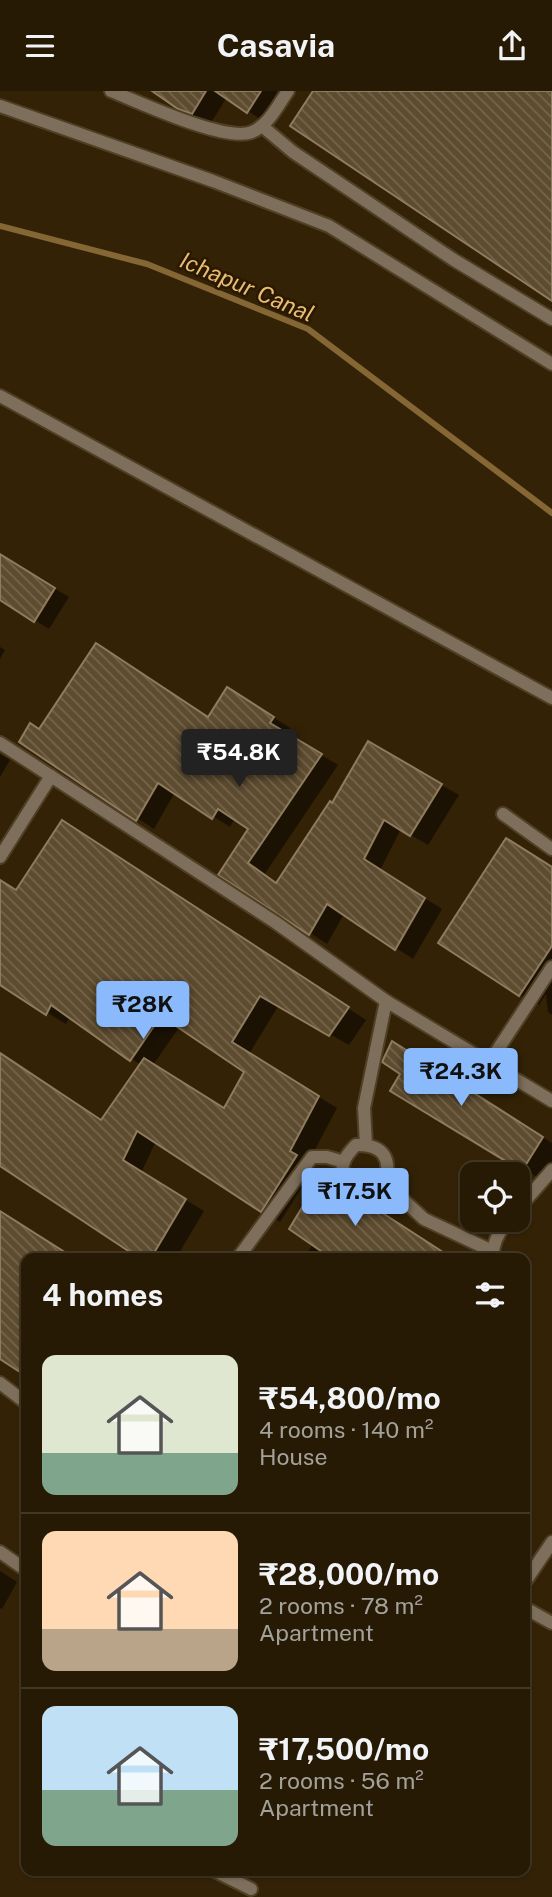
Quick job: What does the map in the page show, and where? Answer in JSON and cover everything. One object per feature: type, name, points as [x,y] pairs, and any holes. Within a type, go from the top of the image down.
[{"type":"lane","points":[[111,91],[216,130],[247,134],[262,126],[288,91]]},
{"type":"lane","points":[[0,106],[213,181],[329,226],[552,364]]},
{"type":"lane","points":[[262,126],[293,152],[454,260],[552,319]]},
{"type":"lane","points":[[0,396],[552,698]]},
{"type":"lane","points":[[0,743],[275,922],[386,1001],[552,1101]]},
{"type":"lane","points":[[0,857],[51,776]]},
{"type":"lane","points":[[503,814],[552,849]]},
{"type":"lane","points":[[489,1063],[552,967]]},
{"type":"lane","points":[[366,1145],[364,1108],[386,1001]]},
{"type":"lane","points":[[356,1145],[374,1147],[387,1158],[389,1170],[385,1183],[379,1188],[366,1189],[356,1185],[346,1177],[344,1162],[356,1145]]},
{"type":"lane","points":[[242,1253],[312,1157],[327,1157],[344,1162]]},
{"type":"lane","points":[[530,1195],[552,1170]]},
{"type":"lane","points":[[385,1183],[424,1219],[491,1253]]},
{"type":"lane","points":[[493,1253],[501,1232]]},
{"type":"lane","points":[[0,1383],[21,1399]]},
{"type":"lane","points":[[530,1575],[552,1542]]},
{"type":"lane","points":[[0,1552],[21,1567]]},
{"type":"lane","points":[[530,1611],[552,1623]]},
{"type":"lane","points":[[225,1876],[251,1889]]},
{"type":"building","points":[[152,91],[206,91],[192,114],[178,109]]},
{"type":"building","points":[[215,91],[261,91],[247,113]]},
{"type":"building","points":[[313,91],[552,91],[552,301],[290,126]]},
{"type":"building","points":[[0,554],[55,588],[34,622],[0,600]]},
{"type":"building","points":[[96,643],[208,717],[227,687],[274,717],[270,723],[322,754],[248,863],[276,883],[330,801],[332,803],[368,741],[442,784],[410,836],[384,820],[364,859],[425,898],[395,950],[327,904],[309,935],[218,875],[248,829],[218,809],[212,819],[158,783],[136,821],[19,742],[30,723],[39,729]]},
{"type":"building","points":[[62,820],[349,1007],[329,1036],[260,996],[232,1042],[319,1096],[290,1151],[297,1155],[261,1212],[137,1131],[123,1160],[186,1199],[154,1253],[131,1253],[0,1166],[0,1053],[101,1120],[144,1058],[224,1108],[244,1072],[161,1016],[130,1061],[51,1005],[46,1015],[0,985],[0,880],[16,890]]},
{"type":"building","points":[[506,838],[552,867],[552,946],[519,996],[438,943]]},
{"type":"building","points":[[392,1041],[543,1137],[528,1162],[507,1162],[390,1091],[400,1074],[382,1062]]},
{"type":"building","points":[[323,1173],[444,1253],[324,1253],[289,1229]]},
{"type":"building","points":[[0,1211],[66,1253],[21,1253],[21,1373],[0,1359]]},
{"type":"waterway","name":"Ichapur Canal","points":[[0,226],[147,264],[308,329],[552,513]]}]
